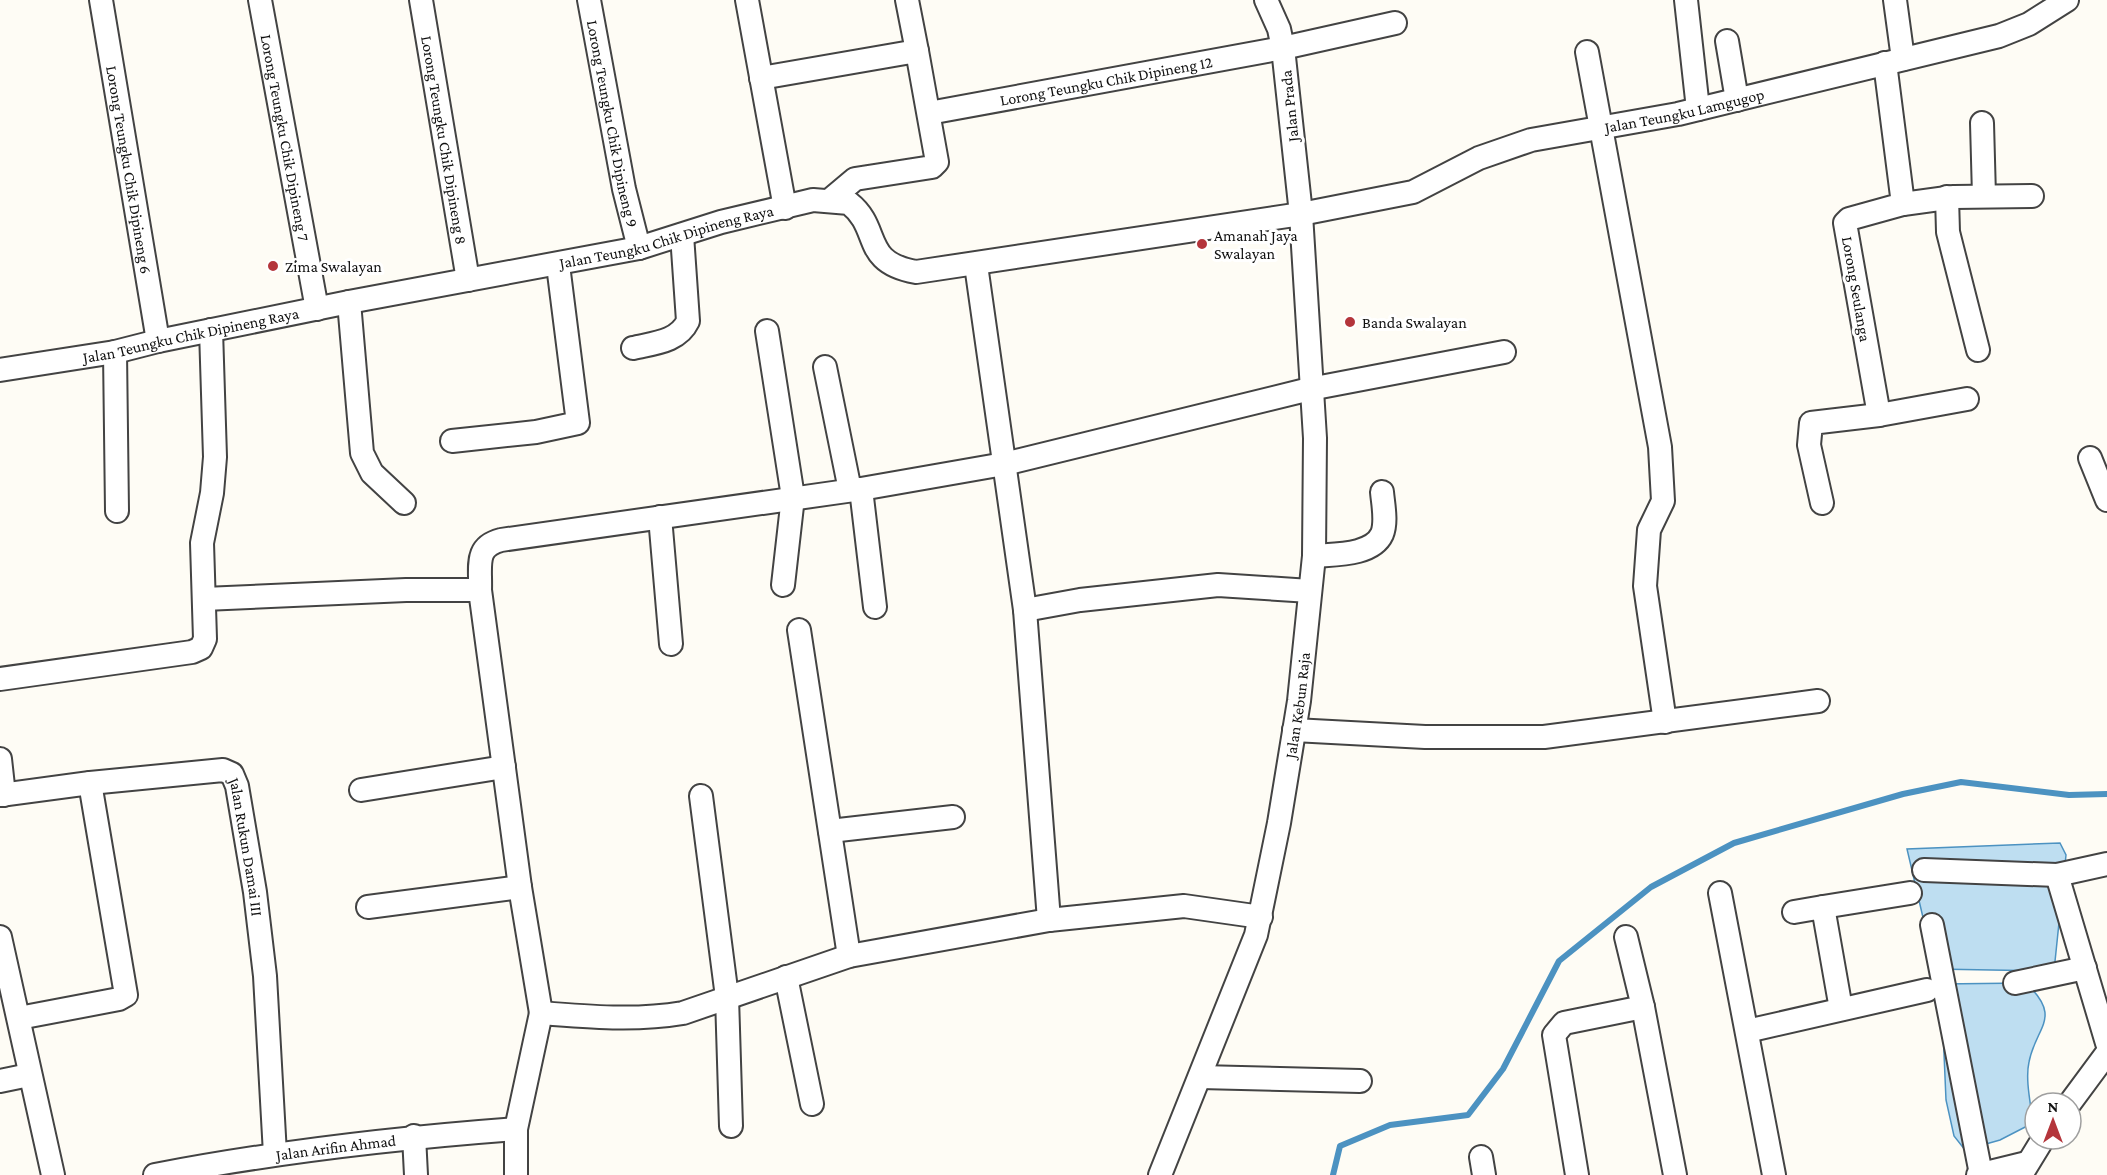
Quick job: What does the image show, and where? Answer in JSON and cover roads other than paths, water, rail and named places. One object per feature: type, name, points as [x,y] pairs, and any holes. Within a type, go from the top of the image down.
[{"type":"street","name":"Lorong Teungku Chik Dipineng 6","points":[[101,0],[158,341]]},
{"type":"street","name":"Lorong Teungku Chik Dipineng 7","points":[[260,0],[317,309]]},
{"type":"street","name":"Lorong Teungku Chik Dipineng 8","points":[[421,0],[468,280]]},
{"type":"street","name":"Lorong Teungku Chik Dipineng 9","points":[[589,0],[624,189],[639,248]]},
{"type":"street","points":[[747,0],[785,208]]},
{"type":"street","points":[[830,200],[855,179],[932,167],[936,162],[930,113],[907,0]]},
{"type":"street","name":"Jalan Prada","points":[[1266,0],[1279,28],[1283,48],[1301,214]]},
{"type":"street","points":[[1686,0],[1698,109]]},
{"type":"street","points":[[1895,0],[1894,61],[1903,204],[1947,197],[2032,196]]},
{"type":"street","name":"Jalan Teungku Lamgugop","points":[[1301,214],[1413,192],[1479,158],[1531,140],[1698,109],[1999,36],[2029,24],[2067,0]]},
{"type":"street","name":"Lorong Teungku Chik Dipineng 12","points":[[930,113],[1283,48],[1395,23]]},
{"type":"street","points":[[1727,41],[1737,100]]},
{"type":"street","points":[[761,78],[917,51]]},
{"type":"street","points":[[1587,52],[1603,128],[1660,447],[1663,501],[1649,530],[1645,586],[1665,722]]},
{"type":"street","points":[[1982,123],[1984,196]]},
{"type":"street","points":[[1947,197],[1948,232],[1978,350]]},
{"type":"street","name":"Jalan Teungku Chik Dipineng Raya","points":[[1,364],[115,352],[349,302],[558,265],[639,248],[721,222],[813,200],[849,203],[856,209],[882,259],[900,269],[916,272],[976,265],[1301,214]]},
{"type":"street","name":"Lorong Seulanga","points":[[1879,415],[1845,223],[1849,219],[1903,204]]},
{"type":"street","name":"Jalan Kebun Raja","points":[[1160,1175],[1261,917],[1294,730],[1314,556],[1315,438],[1310,389],[1308,304],[1301,214]]},
{"type":"street","points":[[633,348],[673,338],[683,331],[688,321],[682,235]]},
{"type":"street","points":[[452,441],[536,432],[578,423],[558,265]]},
{"type":"street","points":[[976,265],[1025,610],[1049,920]]},
{"type":"street","points":[[349,302],[362,453],[372,473],[404,503]]},
{"type":"street","points":[[0,679],[198,651],[205,639],[202,543],[212,493],[215,457],[211,330]]},
{"type":"street","points":[[767,331],[793,497],[783,585]]},
{"type":"street","points":[[115,352],[117,511]]},
{"type":"street","points":[[516,1175],[516,1129],[541,1013],[520,887],[480,590],[482,550],[488,543],[793,497],[856,490],[1004,464],[1310,389],[1504,352]]},
{"type":"street","points":[[825,367],[856,490],[875,607]]},
{"type":"street","points":[[1822,503],[1809,445],[1808,434],[1811,423],[1879,415],[1967,399]]},
{"type":"street","points":[[2090,458],[2107,500]]},
{"type":"street","points":[[1314,556],[1350,552],[1369,547],[1376,542],[1382,534],[1384,520],[1382,492]]},
{"type":"street","points":[[660,518],[671,644]]},
{"type":"street","points":[[1025,610],[1080,600],[1218,585],[1310,591]]},
{"type":"street","points":[[204,599],[406,590],[480,590]]},
{"type":"street","points":[[800,630],[849,956]]},
{"type":"street","points":[[1294,730],[1425,737],[1544,737],[1818,701]]},
{"type":"street","points":[[0,759],[2,795]]},
{"type":"street","points":[[361,790],[504,767]]},
{"type":"street","name":"Jalan Rukun Damai III","points":[[2,795],[90,783],[223,770],[234,778],[255,892],[265,976],[275,1154]]},
{"type":"street","points":[[19,1018],[119,999],[126,995],[90,783]]},
{"type":"street","points":[[701,796],[727,997],[731,1126]]},
{"type":"street","points":[[830,831],[953,817]]},
{"type":"street","points":[[1924,870],[2057,875],[2107,864]]},
{"type":"street","points":[[2057,875],[2107,1043]]},
{"type":"street","points":[[368,906],[520,887]]},
{"type":"street","points":[[1720,893],[1774,1175]]},
{"type":"street","points":[[1794,912],[1910,893]]},
{"type":"street","points":[[541,1013],[655,1018],[683,1013],[849,956],[1049,920],[1184,906],[1261,917]]},
{"type":"street","points":[[1823,906],[1841,1009]]},
{"type":"street","points":[[1932,925],[1980,1175],[2024,1169],[2035,1151]]},
{"type":"street","points":[[0,937],[53,1175]]},
{"type":"street","points":[[1626,937],[1643,1007],[1675,1175]]},
{"type":"street","points":[[2015,983],[2085,968]]},
{"type":"street","points":[[786,977],[812,1104]]},
{"type":"street","points":[[1747,1031],[1927,990]]},
{"type":"street","points":[[1577,1175],[1554,1035],[1564,1023],[1643,1007]]},
{"type":"street","points":[[2079,1091],[2107,1053]]},
{"type":"street","points":[[0,1081],[29,1075]]},
{"type":"street","points":[[1200,1077],[1360,1082]]},
{"type":"street","name":"Jalan Arifin Ahmad","points":[[155,1175],[275,1154],[414,1136],[516,1129]]},
{"type":"street","points":[[414,1136],[416,1175]]},
{"type":"water","points":[[2060,843],[2066,855],[2054,971],[1935,969],[1907,849]]},
{"type":"water","points":[[2026,983],[2037,995],[2045,1014],[2029,1062],[2029,1091],[2023,1091],[2023,1128],[2000,1140],[1965,1150],[1954,1136],[1946,1100],[1941,984]]},
{"type":"waterway","points":[[1333,1175],[1340,1146],[1390,1125],[1468,1115],[1503,1069],[1559,961],[1651,887],[1734,843],[1903,794],[1961,782],[2069,795],[2107,794]]},
{"type":"place","name":"Amanah Jaya Swalayan","points":[[1202,244]]},
{"type":"place","name":"Zima Swalayan","points":[[273,266]]},
{"type":"place","name":"Banda Swalayan","points":[[1350,322]]}]
